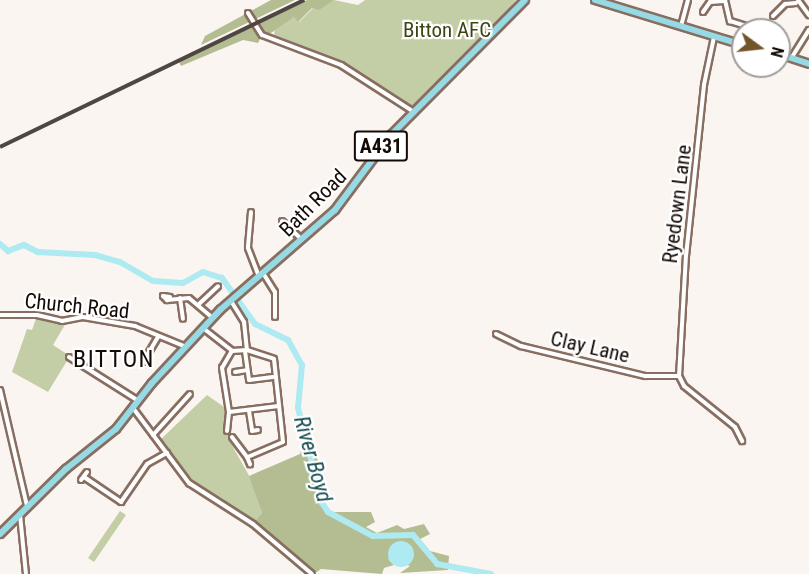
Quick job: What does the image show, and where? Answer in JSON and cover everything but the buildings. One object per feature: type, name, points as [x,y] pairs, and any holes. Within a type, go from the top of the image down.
[{"type":"main road","name":"Bath Road","points":[[232,300],[348,197],[382,146],[525,0]]},
{"type":"main road","points":[[595,0],[731,42]]},
{"type":"main road","points":[[792,57],[809,64]]},
{"type":"main road","name":"A431","points":[[0,534],[66,470],[116,429],[137,400],[184,346],[232,300]]},
{"type":"street","points":[[681,26],[688,0]]},
{"type":"street","points":[[706,11],[712,1],[724,1],[731,21]]},
{"type":"street","points":[[773,16],[776,10],[785,4],[797,2],[809,15]]},
{"type":"street","points":[[248,13],[262,35],[341,65],[414,112]]},
{"type":"street","points":[[792,57],[809,30]]},
{"type":"street","name":"Ryedown Lane","points":[[679,376],[686,255],[704,85],[714,37]]},
{"type":"street","points":[[251,212],[248,248],[261,275],[275,292],[275,317]]},
{"type":"street","points":[[282,221],[302,239]]},
{"type":"street","points":[[200,304],[218,286]]},
{"type":"street","points":[[170,297],[200,304],[213,318]]},
{"type":"street","points":[[180,298],[183,319]]},
{"type":"street","points":[[232,300],[244,322],[249,381],[273,377]]},
{"type":"street","name":"Church Road","points":[[0,315],[37,315],[62,321],[83,317],[135,326],[184,346]]},
{"type":"street","points":[[202,328],[232,351],[246,351],[274,359],[282,445],[247,457]]},
{"type":"street","name":"Clay Lane","points":[[496,334],[521,346],[645,376],[679,376]]},
{"type":"street","points":[[143,362],[158,336]]},
{"type":"street","points":[[227,431],[229,412],[222,368],[232,351]]},
{"type":"street","points":[[69,357],[137,400]]},
{"type":"street","points":[[235,372],[248,370]]},
{"type":"street","points":[[679,376],[684,386],[735,428],[742,441]]},
{"type":"street","points":[[0,390],[27,506]]},
{"type":"street","points":[[153,435],[190,394]]},
{"type":"street","points":[[229,412],[279,406]]},
{"type":"street","points":[[132,407],[189,483],[253,524],[312,574]]},
{"type":"street","points":[[249,411],[252,431],[258,430]]},
{"type":"street","points":[[231,438],[250,464]]},
{"type":"street","points":[[84,476],[121,502],[147,464],[166,453]]},
{"type":"street","points":[[20,514],[26,574]]},
{"type":"green space","points":[[271,0],[295,0],[201,45],[205,36]]},
{"type":"green space","points":[[307,0],[334,0],[319,10],[312,8],[298,22],[294,17],[268,35],[263,33],[258,43],[243,40],[181,66],[179,62]]},
{"type":"green space","name":"Bitton AFC","points":[[334,0],[358,5],[365,0],[516,0],[474,50],[413,107],[344,62],[274,35],[275,28],[294,17],[299,22],[313,8]]},
{"type":"green space","points":[[37,316],[66,323],[53,345],[70,356],[48,392],[12,372],[27,329],[32,330]]},
{"type":"green space","points":[[207,395],[224,407],[229,440],[251,479],[262,513],[254,522],[196,484],[160,440]]},
{"type":"green space","points":[[307,428],[317,457],[322,503],[328,512],[371,512],[375,522],[366,527],[377,533],[397,525],[404,529],[424,524],[430,534],[420,539],[430,551],[449,556],[448,570],[400,573],[410,566],[388,559],[394,565],[384,568],[382,574],[321,569],[314,574],[254,522],[262,513],[249,476],[300,454]]},
{"type":"green space","points":[[120,511],[126,515],[94,562],[88,558]]},
{"type":"water","points":[[401,541],[410,545],[414,554],[410,563],[401,567],[392,563],[388,554],[392,545]]},
{"type":"waterway","name":"River Boyd","points":[[0,244],[8,251],[24,245],[38,252],[95,255],[120,262],[153,281],[183,283],[203,272],[222,278],[255,324],[288,340],[302,365],[298,408],[322,503],[328,512],[373,536],[413,535],[437,564],[491,574]]},
{"type":"railway","points":[[0,147],[304,0]]},
{"type":"district","name":"BITTON","points":[[114,360]]}]
